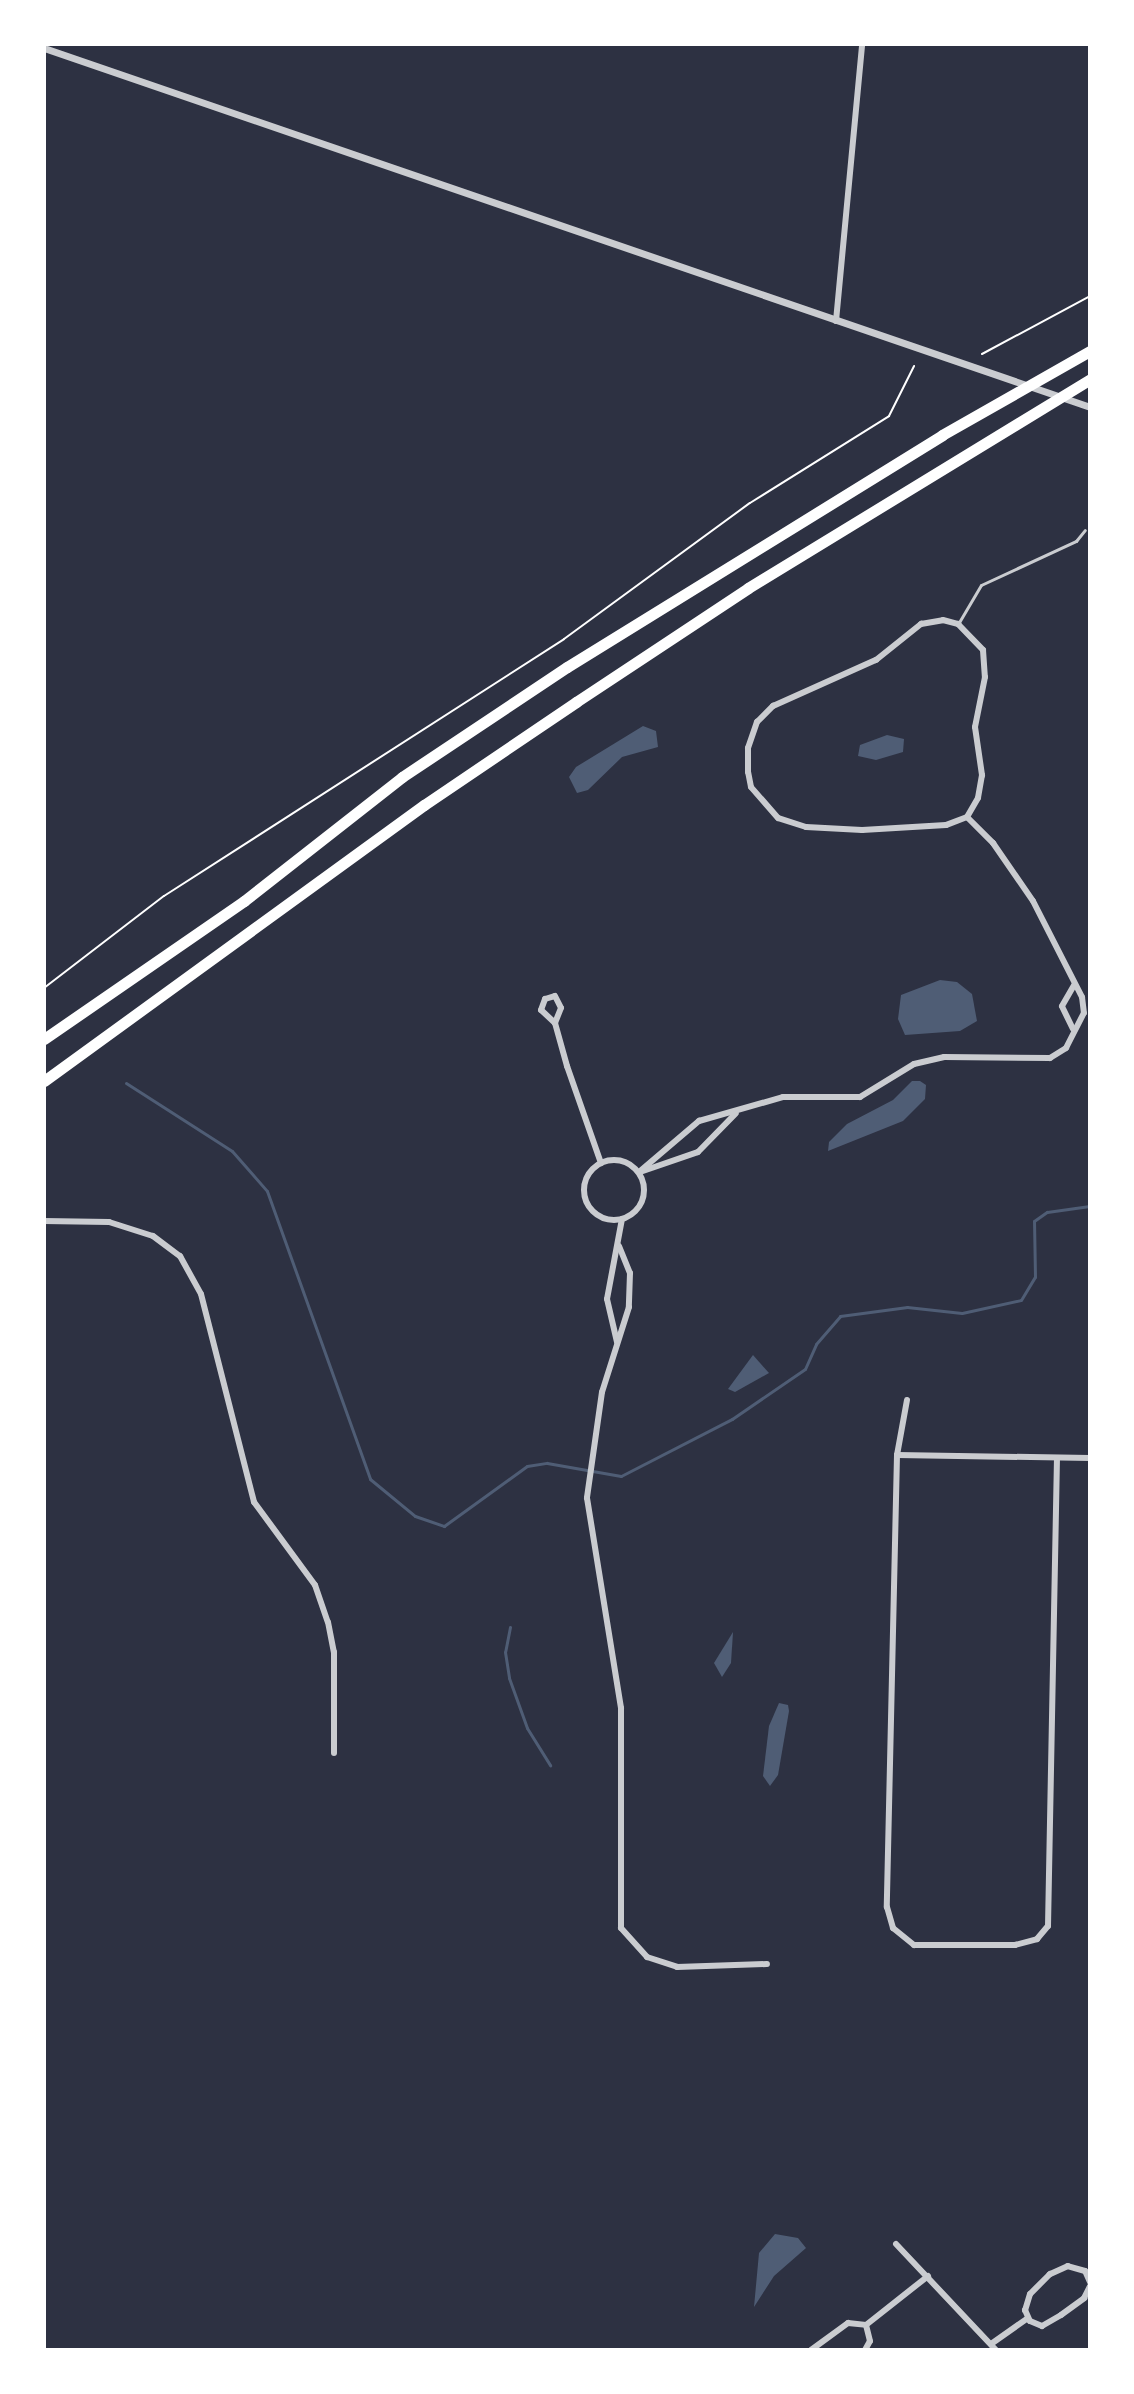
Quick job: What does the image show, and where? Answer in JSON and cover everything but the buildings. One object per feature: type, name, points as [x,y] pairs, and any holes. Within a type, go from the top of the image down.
[{"type":"highway","points":[[44,1039],[244,901],[402,777],[555,676],[942,435],[1090,351]]},
{"type":"highway","points":[[44,1081],[576,702],[748,588],[1090,379]]},
{"type":"street","points":[[836,321],[862,44]]},
{"type":"street","points":[[44,48],[589,232],[836,321],[1090,407]]},
{"type":"street","points":[[921,624],[958,624],[983,650],[985,677],[975,727],[982,775],[978,798],[967,817],[946,825],[915,828],[806,827],[778,818],[751,787],[748,748],[757,722],[773,706],[876,660],[921,624]]},
{"type":"street","points":[[639,1172],[699,1121],[736,1113],[783,1097],[860,1097],[914,1064],[944,1057],[1050,1058],[1066,1048],[1073,1029],[1087,1014],[1086,997],[1074,985],[1016,872],[967,817]]},
{"type":"street","points":[[1073,1029],[1062,1006],[1074,985]]},
{"type":"street","points":[[555,1023],[601,1163]]},
{"type":"street","points":[[639,1172],[698,1152],[736,1113]]},
{"type":"street","points":[[622,1219],[602,1218],[587,1205],[584,1186],[601,1163],[622,1161],[639,1172]]},
{"type":"street","points":[[617,1346],[607,1299],[622,1219],[642,1200],[639,1172]]},
{"type":"street","points":[[44,1221],[109,1222],[153,1236],[180,1256],[201,1294],[254,1502],[315,1585],[328,1622],[334,1652],[334,1753]]},
{"type":"street","points":[[619,1246],[630,1273],[629,1296],[602,1392],[587,1498],[621,1708],[621,1928],[647,1957],[677,1967],[767,1964]]},
{"type":"street","points":[[907,1400],[897,1455],[887,1907],[893,1928],[914,1945],[1015,1945],[1037,1939],[1048,1926],[1057,1459]]},
{"type":"street","points":[[897,1455],[1090,1458]]},
{"type":"street","points":[[896,2244],[994,2347],[1028,2318],[1030,2294],[1050,2274],[1068,2266],[1085,2271],[1090,2284],[1084,2298],[1042,2326],[1028,2318]]},
{"type":"street","points":[[811,2350],[848,2323],[866,2325],[928,2276]]},
{"type":"street","points":[[865,2350],[870,2341],[866,2325]]},
{"type":"lane","points":[[958,624],[981,585],[1076,541],[1085,530]]},
{"type":"path","points":[[982,354],[1090,296]]},
{"type":"path","points":[[44,988],[164,896],[564,639],[750,503],[889,416],[914,366]]},
{"type":"water","points":[[643,726],[656,731],[658,747],[622,757],[588,790],[577,793],[569,777],[576,767]]},
{"type":"water","points":[[887,735],[904,739],[903,752],[876,760],[858,756],[860,745]]},
{"type":"water","points":[[940,980],[957,982],[972,994],[977,1021],[960,1031],[905,1035],[898,1019],[901,995]]},
{"type":"water","points":[[912,1081],[926,1085],[925,1099],[903,1121],[828,1151],[829,1142],[847,1124],[893,1100]]},
{"type":"water","points":[[753,1355],[769,1373],[735,1392],[728,1389]]},
{"type":"water","points":[[733,1632],[731,1663],[722,1677],[714,1663]]},
{"type":"water","points":[[779,1703],[788,1705],[789,1711],[778,1775],[770,1786],[763,1776],[769,1726]]},
{"type":"water","points":[[775,2234],[798,2238],[806,2248],[774,2276],[754,2307],[759,2253]]},
{"type":"waterway","points":[[126,1083],[232,1151],[267,1191],[370,1479],[415,1516],[444,1526],[527,1466],[547,1463],[621,1476],[732,1419],[805,1369],[816,1344],[840,1316],[907,1307],[962,1313],[1021,1300],[1035,1277],[1034,1221],[1047,1212],[1090,1206]]},
{"type":"waterway","points":[[510,1627],[505,1652],[509,1678],[527,1728],[550,1765]]}]
